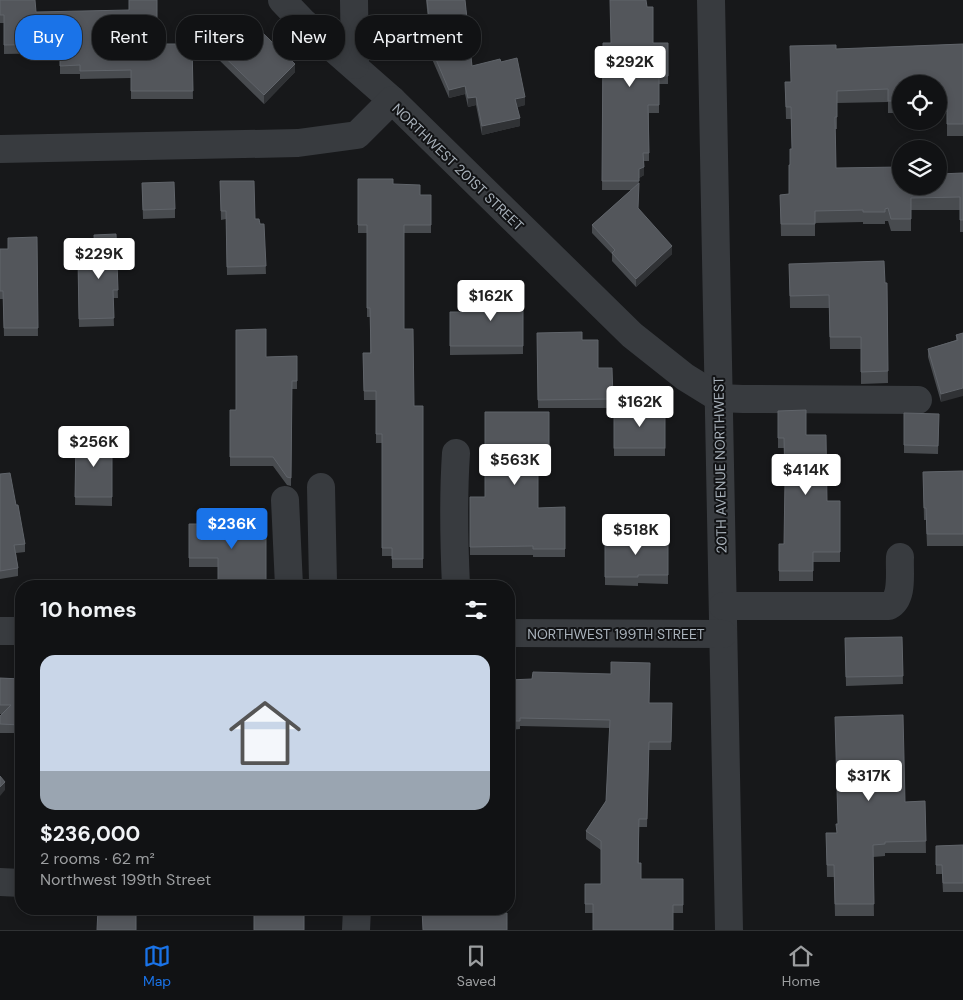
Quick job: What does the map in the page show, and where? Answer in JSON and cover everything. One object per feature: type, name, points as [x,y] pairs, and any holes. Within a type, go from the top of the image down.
[{"type":"street","points":[[282,0],[302,21],[392,100]]},
{"type":"street","points":[[354,0],[354,65]]},
{"type":"street","name":"20TH AVENUE NORTHWEST","points":[[711,0],[729,930]]},
{"type":"street","name":"NORTHWEST 201ST STREET","points":[[0,149],[298,143],[317,141],[356,135],[392,100],[632,334],[685,377],[719,398]]},
{"type":"street","points":[[719,398],[918,400]]},
{"type":"street","points":[[456,453],[454,485],[456,580]]},
{"type":"street","points":[[321,487],[323,580]]},
{"type":"street","points":[[285,500],[289,580]]},
{"type":"street","points":[[723,606],[889,606],[894,604],[899,597],[900,557]]},
{"type":"street","points":[[0,631],[15,631]]},
{"type":"street","name":"NORTHWEST 199TH STREET","points":[[515,634],[723,634]]},
{"type":"street","points":[[0,882],[15,883]]},
{"type":"street","points":[[356,930],[357,915]]},
{"type":"building","points":[[0,0],[35,0],[36,12],[129,10],[129,0],[157,0],[157,15],[92,15],[92,60],[166,60],[166,44],[176,44],[176,60],[192,60],[193,91],[131,91],[131,70],[80,71],[80,65],[60,66],[60,60],[82,60],[82,15],[15,15],[15,45],[4,45],[4,15],[0,15]]},
{"type":"building","points":[[427,0],[465,0],[467,15],[428,15]]},
{"type":"building","points":[[610,0],[646,0],[647,7],[653,7],[653,43],[668,43],[668,76],[659,76],[659,105],[648,105],[649,153],[643,153],[644,167],[639,169],[639,181],[602,181],[603,43],[611,43]]},
{"type":"building","points":[[263,33],[273,43],[273,60],[291,60],[295,64],[264,95],[228,60],[263,60]]},
{"type":"building","points":[[963,44],[963,124],[947,124],[947,75],[892,75],[892,101],[888,101],[888,89],[837,91],[837,117],[835,117],[836,168],[892,167],[892,195],[947,195],[947,174],[963,173],[963,220],[960,220],[960,197],[911,198],[911,219],[891,219],[888,208],[885,209],[885,212],[863,212],[863,210],[815,211],[815,224],[781,224],[780,195],[789,194],[790,149],[792,149],[791,107],[786,107],[785,82],[791,82],[790,46],[836,45],[836,49]]},
{"type":"building","points":[[517,58],[525,97],[515,99],[520,118],[482,126],[476,97],[468,98],[465,86],[449,90],[436,60],[471,60],[472,66],[500,59],[501,62]]},
{"type":"building","points":[[358,179],[393,179],[393,184],[420,185],[420,195],[431,195],[431,225],[404,225],[404,329],[413,329],[414,406],[423,406],[423,559],[392,559],[392,548],[382,548],[382,434],[376,434],[376,391],[364,391],[363,353],[371,353],[370,308],[367,308],[367,225],[358,225]]},
{"type":"building","points":[[220,181],[254,181],[255,219],[259,219],[260,224],[264,224],[266,266],[227,267],[226,211],[221,211]]},
{"type":"building","points":[[174,182],[175,209],[143,210],[142,183]]},
{"type":"building","points":[[639,183],[638,208],[672,246],[636,279],[612,253],[615,250],[592,225]]},
{"type":"building","points":[[116,234],[118,290],[113,290],[114,318],[79,319],[78,259],[95,259],[94,235]]},
{"type":"building","points":[[37,237],[38,328],[4,328],[3,291],[0,291],[0,249],[8,249],[8,238]]},
{"type":"building","points":[[884,261],[885,283],[887,283],[888,371],[861,372],[861,337],[830,337],[829,295],[790,296],[789,264]]},
{"type":"building","points":[[493,287],[523,287],[523,346],[450,346],[450,312],[493,312]]},
{"type":"building","points":[[266,329],[266,357],[297,356],[297,381],[292,381],[291,478],[287,477],[273,457],[230,457],[230,410],[236,410],[236,330]]},
{"type":"building","points":[[582,332],[582,340],[598,340],[598,368],[612,368],[613,399],[538,400],[537,333]]},
{"type":"building","points":[[963,333],[963,388],[941,394],[928,349],[958,340],[956,335]]},
{"type":"building","points":[[614,409],[665,409],[665,448],[614,448]]},
{"type":"building","points":[[806,410],[806,435],[826,435],[827,501],[840,501],[840,552],[813,552],[813,571],[779,571],[779,544],[784,544],[785,481],[784,438],[778,438],[778,411]]},
{"type":"building","points":[[485,412],[549,412],[549,459],[538,459],[538,508],[565,507],[565,549],[533,549],[533,546],[470,547],[470,497],[485,497]]},
{"type":"building","points":[[904,413],[939,414],[938,446],[904,445]]},
{"type":"building","points":[[76,439],[112,439],[112,497],[75,497]]},
{"type":"building","points":[[963,471],[963,534],[927,534],[923,472]]},
{"type":"building","points":[[10,473],[25,544],[14,545],[18,568],[0,571],[0,474]]},
{"type":"building","points":[[189,524],[266,524],[266,580],[218,580],[218,558],[189,558]]},
{"type":"building","points":[[605,534],[638,534],[638,537],[668,537],[668,575],[605,577]]},
{"type":"building","points":[[902,637],[903,676],[846,677],[845,638]]},
{"type":"building","points":[[611,662],[650,663],[649,703],[672,703],[671,742],[649,742],[647,819],[639,819],[638,863],[641,863],[641,879],[683,879],[683,905],[673,905],[673,930],[593,930],[593,904],[585,904],[585,884],[601,884],[601,841],[586,831],[606,801],[610,720],[520,718],[520,721],[515,721],[515,680],[532,679],[533,672],[611,674]]},
{"type":"building","points":[[0,678],[15,679],[15,725],[0,724],[0,716],[11,705],[0,705]]},
{"type":"building","points":[[903,715],[905,802],[925,801],[926,841],[885,842],[885,844],[873,845],[874,904],[835,904],[834,865],[827,865],[826,833],[837,833],[836,824],[838,824],[835,717]]},
{"type":"building","points":[[0,776],[5,782],[0,787]]},
{"type":"building","points":[[963,845],[963,883],[943,883],[942,865],[936,865],[936,846]]},
{"type":"building","points":[[98,915],[136,915],[136,930],[97,930]]},
{"type":"building","points":[[254,915],[304,915],[304,930],[254,930]]},
{"type":"building","points":[[422,915],[507,915],[507,930],[423,930]]}]
